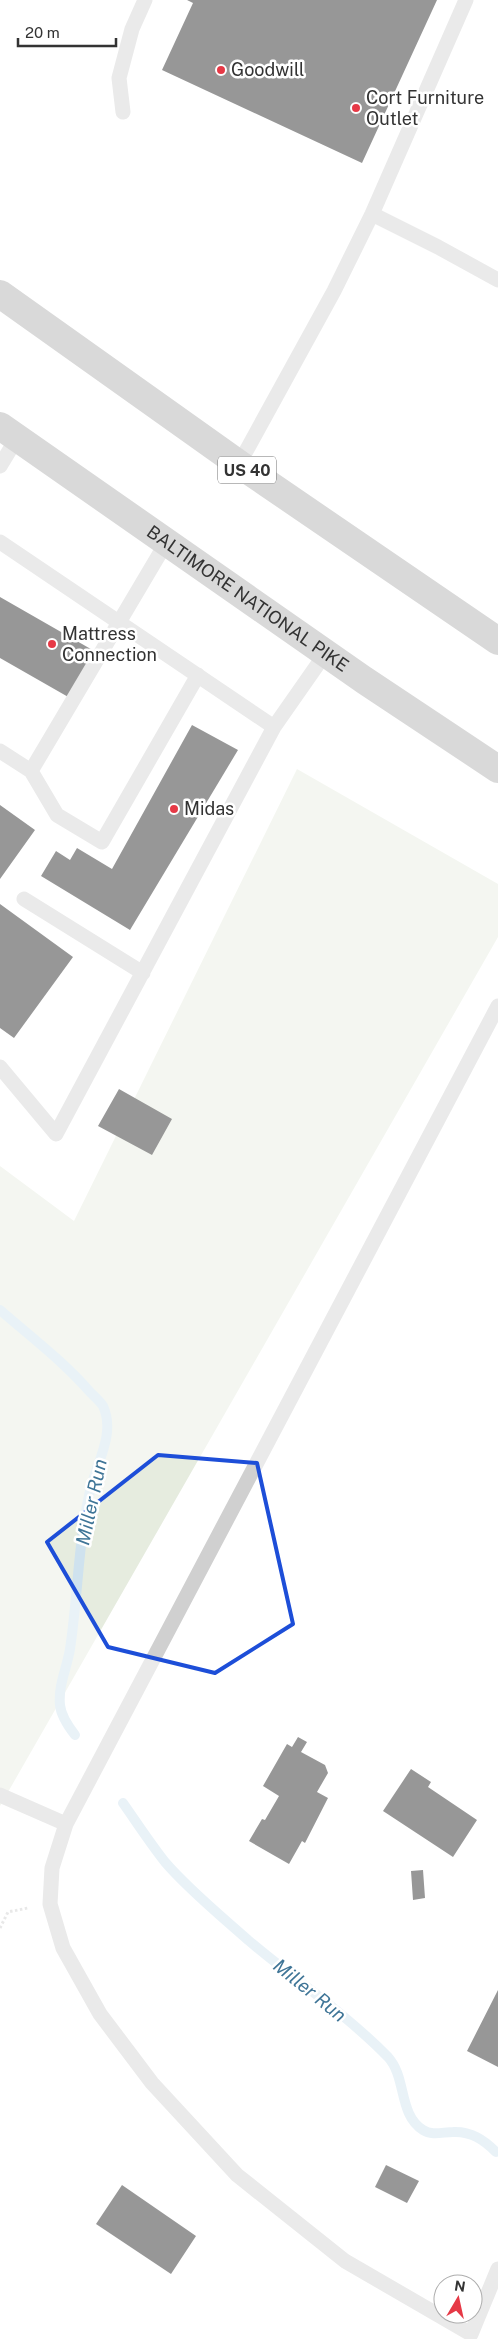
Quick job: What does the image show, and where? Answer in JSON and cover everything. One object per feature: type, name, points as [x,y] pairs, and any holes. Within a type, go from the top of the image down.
[{"type":"main road","name":"US 40","points":[[0,294],[239,464],[498,641]]},
{"type":"main road","name":"BALTIMORE NATIONAL PIKE","points":[[8,432],[325,654],[498,769]]},
{"type":"lane","points":[[123,112],[119,78],[132,29],[145,0]]},
{"type":"lane","points":[[239,464],[334,291],[372,214],[466,0]]},
{"type":"lane","points":[[372,214],[498,280]]},
{"type":"lane","points":[[0,466],[8,432]]},
{"type":"lane","points":[[0,542],[120,621],[274,727]]},
{"type":"lane","points":[[31,771],[166,543]]},
{"type":"lane","points":[[0,1067],[56,1134],[274,727],[325,654]]},
{"type":"lane","points":[[0,750],[31,771],[57,815],[102,842],[198,675]]},
{"type":"lane","points":[[24,899],[143,972]]},
{"type":"lane","points":[[498,1006],[66,1824],[52,1868],[50,1904],[63,1948],[100,2014],[152,2083],[237,2174],[345,2261],[471,2334],[498,2269]]},
{"type":"lane","points":[[0,1795],[66,1824]]},
{"type":"path","points":[[0,1928],[8,1912],[50,1904]]},
{"type":"highlighted area","points":[[158,1455],[257,1463],[293,1624],[215,1673],[108,1647],[47,1542]]},
{"type":"shaded area","points":[[297,769],[498,884],[498,937],[0,1806],[0,1166],[74,1221]]},
{"type":"building","points":[[187,0],[437,0],[362,163],[162,70],[193,3]]},
{"type":"building","points":[[0,597],[96,652],[70,698],[0,658]]},
{"type":"building","name":"Midas","points":[[192,725],[238,750],[130,930],[41,876],[56,851],[70,860],[77,848],[112,869]]},
{"type":"building","points":[[0,805],[35,830],[0,879]]},
{"type":"building","points":[[0,904],[73,957],[14,1038],[0,1028]]},
{"type":"building","points":[[119,1089],[172,1119],[152,1155],[98,1126]]},
{"type":"building","points":[[298,1737],[307,1742],[301,1752],[325,1765],[328,1773],[317,1792],[328,1798],[305,1843],[302,1841],[289,1864],[249,1841],[262,1819],[265,1820],[279,1796],[263,1786],[287,1744],[292,1747]]},
{"type":"building","points":[[411,1769],[431,1782],[428,1787],[477,1820],[453,1857],[383,1811]]},
{"type":"building","points":[[423,1870],[425,1898],[413,1900],[411,1871]]},
{"type":"building","points":[[498,1990],[498,2067],[467,2051]]},
{"type":"building","points":[[386,2165],[419,2181],[407,2203],[375,2187]]},
{"type":"building","points":[[122,2185],[196,2236],[171,2274],[96,2224]]},
{"type":"waterway","name":"Miller Run","points":[[0,1310],[69,1370],[100,1402],[106,1417],[107,1427],[104,1449],[90,1491],[86,1511],[70,1649],[60,1690],[62,1713],[75,1735]]},
{"type":"waterway","name":"Miller Run","points":[[123,1803],[165,1862],[194,1892],[248,1940],[355,2026],[388,2057],[398,2075],[406,2105],[415,2123],[430,2133],[466,2133],[482,2140],[496,2152]]},
{"type":"place","name":"Goodwill","points":[[221,70]]},
{"type":"place","name":"Cort Furniture Outlet","points":[[356,108]]},
{"type":"place","name":"Mattress Connection","points":[[52,644]]},
{"type":"place","name":"Midas","points":[[174,809]]}]
